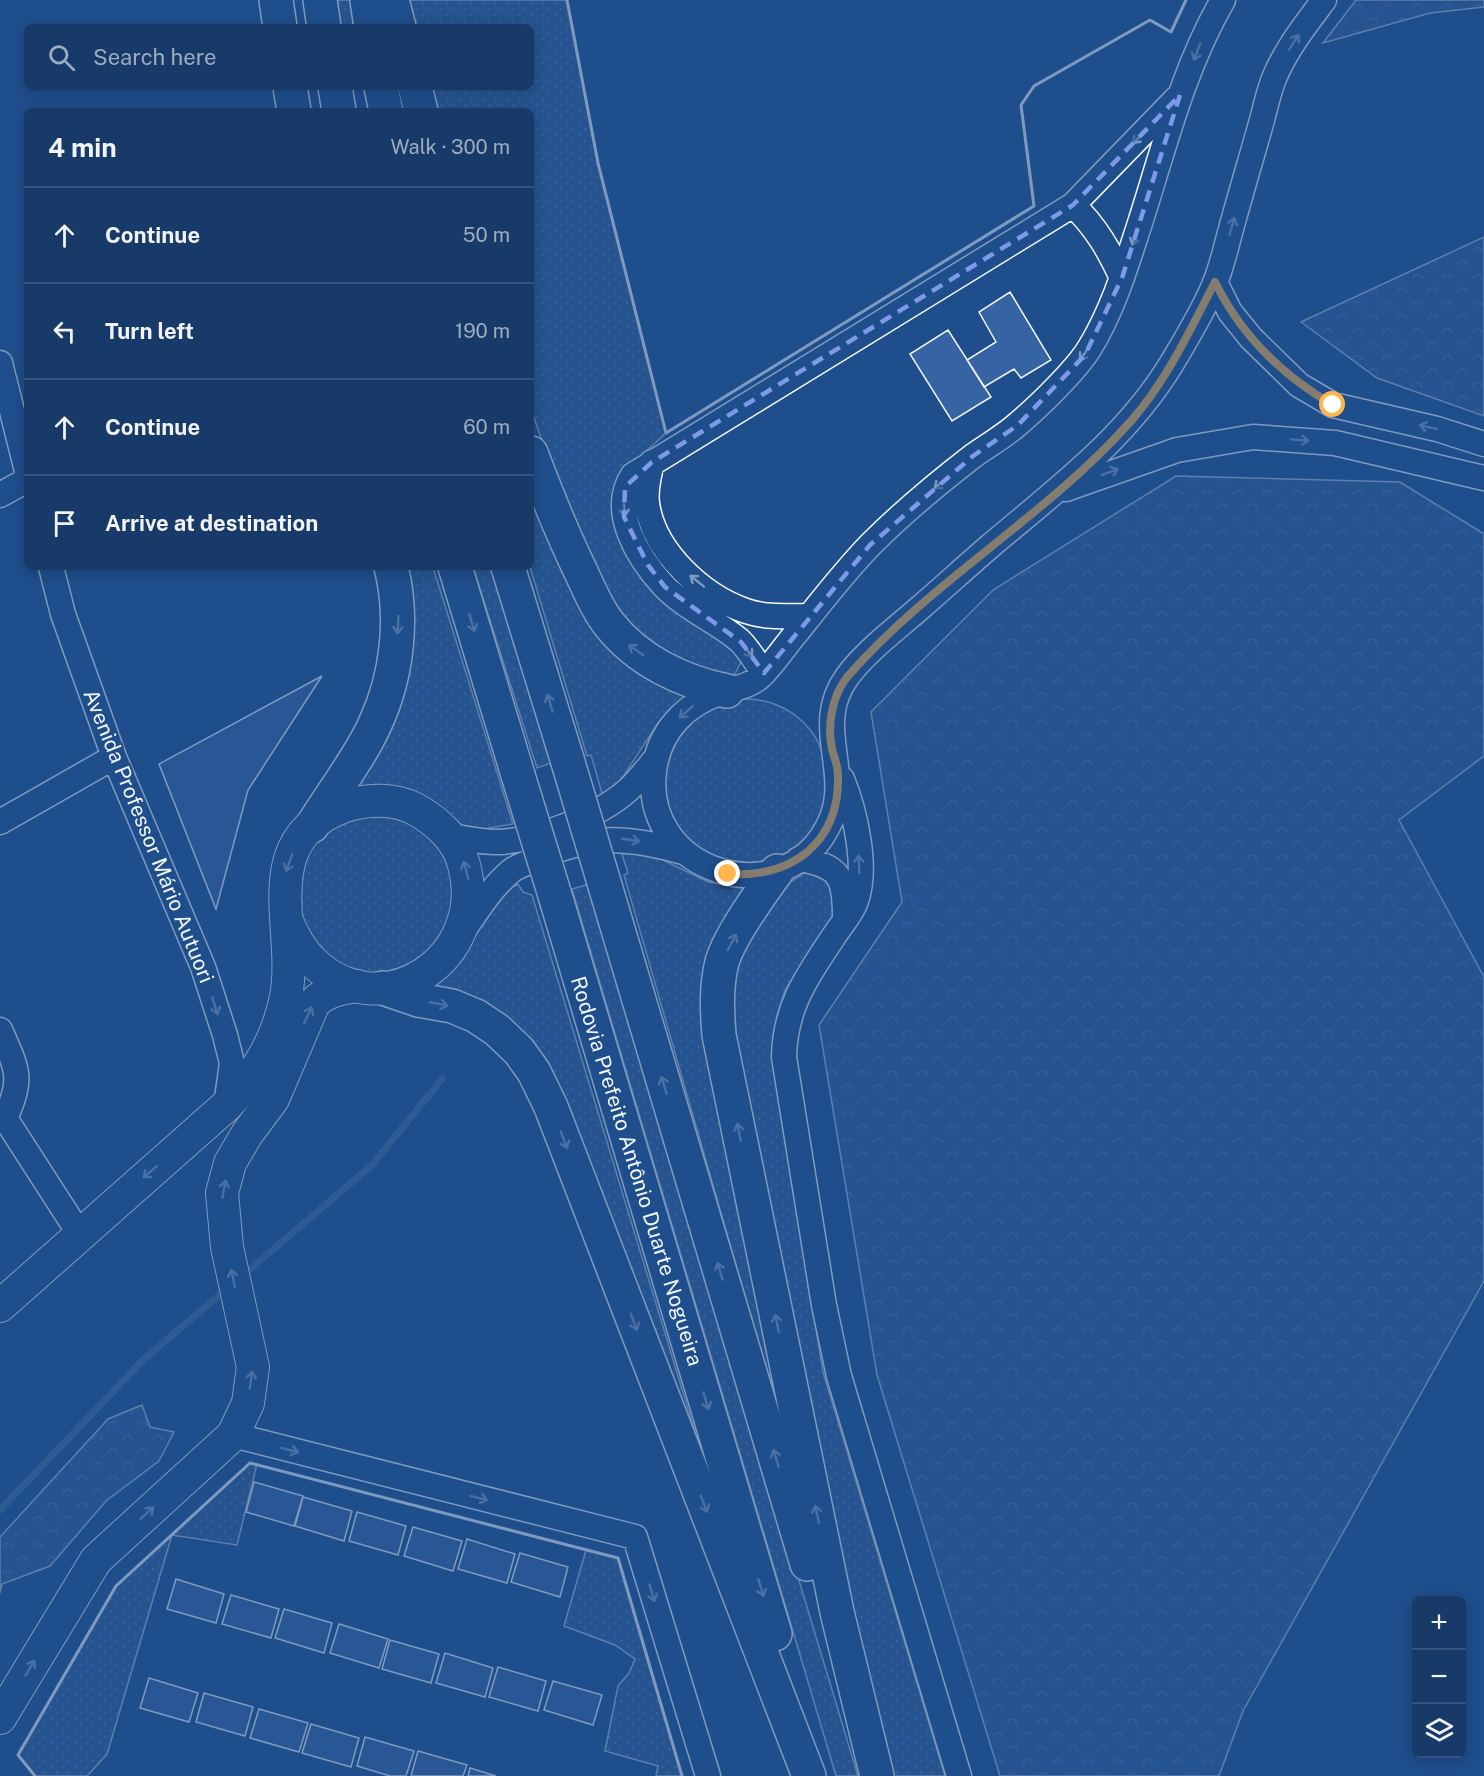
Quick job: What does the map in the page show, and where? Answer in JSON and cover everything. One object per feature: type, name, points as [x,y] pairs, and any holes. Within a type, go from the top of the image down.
[{"type":"highway","points":[[276,0],[280,24]]},
{"type":"highway","points":[[320,0],[324,24]]},
{"type":"highway","points":[[367,0],[371,24]]},
{"type":"highway","points":[[392,0],[398,24]]},
{"type":"highway","points":[[290,90],[294,108]]},
{"type":"highway","points":[[336,90],[338,108]]},
{"type":"highway","points":[[382,90],[385,108]]},
{"type":"highway","points":[[416,90],[421,108]]},
{"type":"highway","points":[[534,460],[567,543],[609,624],[630,646],[677,676],[697,684],[733,690]]},
{"type":"highway","points":[[312,826],[375,724],[387,687],[396,653],[398,614],[391,570]]},
{"type":"highway","name":"Rodovia Prefeito Antônio Duarte Nogueira","points":[[456,570],[819,1776]]},
{"type":"highway","points":[[509,570],[871,1776]]},
{"type":"highway","points":[[788,865],[723,959],[718,984],[719,1035],[837,1612],[877,1776]]},
{"type":"highway","points":[[371,987],[476,1016],[497,1030],[519,1051],[534,1072],[551,1107],[809,1776]]},
{"type":"main road","points":[[0,1306],[249,1083],[268,1051],[281,1016],[289,974],[287,921],[283,896],[286,870],[296,846],[312,826],[333,811],[357,802],[383,800],[408,806],[431,818],[449,836],[463,858],[469,883],[469,908],[462,932],[448,954],[430,971],[408,982],[334,990],[322,994],[314,1004],[273,1099],[247,1134],[230,1163],[222,1193],[227,1247],[253,1366],[248,1403],[234,1435],[96,1560],[0,1718]]},
{"type":"main road","points":[[287,921],[298,944],[314,963],[335,978],[371,987]]},
{"type":"street","points":[[838,771],[838,797],[831,821],[818,842],[788,865],[753,876],[728,874],[704,866],[683,852],[667,832],[656,809],[652,784],[656,758],[665,735],[681,714],[702,699],[733,690],[764,673],[870,545],[973,456],[1018,425],[1085,355],[1122,278],[1180,95],[1205,31],[1222,0]]},
{"type":"street","points":[[959,1776],[839,1376],[824,1305],[784,1057],[784,1031],[796,995],[856,902],[860,882],[851,802],[838,771],[832,746],[831,717],[846,679],[897,629],[989,547],[1056,494],[1131,421],[1172,365],[1215,282],[1274,77],[1294,40],[1324,0]]},
{"type":"street","points":[[764,673],[741,642],[665,587],[634,543],[624,517],[624,493],[633,475],[1072,205],[1180,95]]},
{"type":"street","points":[[1072,205],[1091,222],[1101,236],[1122,278]]},
{"type":"street","points":[[1215,282],[1230,312],[1251,338],[1299,386],[1333,405],[1437,429],[1484,444]]},
{"type":"street","points":[[0,363],[24,459]]},
{"type":"street","points":[[1056,494],[1177,450],[1253,437],[1335,442],[1484,478]]},
{"type":"street","points":[[652,462],[647,502],[652,523],[679,566],[698,583],[729,604],[747,612],[769,616],[810,616]]},
{"type":"street","points":[[0,495],[24,482]]},
{"type":"street","name":"Avenida Professor Mário Autuori","points":[[52,570],[63,614],[114,757],[203,967],[218,1012],[232,1063],[226,1106]]},
{"type":"street","points":[[0,822],[114,757]]},
{"type":"street","points":[[449,836],[496,842],[514,840],[559,827],[610,804],[629,789],[656,758]]},
{"type":"street","points":[[462,932],[491,891],[513,870],[558,850],[592,840],[621,839],[651,843],[683,852]]},
{"type":"street","points":[[788,865],[831,867],[841,878],[844,891],[844,919]]},
{"type":"street","points":[[0,1030],[16,1068],[17,1094],[2,1118],[79,1233]]},
{"type":"street","points":[[234,1435],[635,1537],[708,1776]]},
{"type":"highlighted area","points":[[1180,95],[1122,278],[1085,355],[1018,425],[973,456],[870,545],[764,673],[741,642],[665,587],[648,565],[624,517],[625,487],[652,462],[1073,205]]},
{"type":"green space","points":[[336,0],[353,0],[357,24],[340,24]]},
{"type":"green space","points":[[402,0],[567,0],[598,163],[666,433],[626,470],[617,523],[742,660],[735,674],[717,678],[649,647],[613,609],[559,490],[534,418],[534,108],[431,108],[427,90],[534,90],[534,24],[408,24]]},
{"type":"green space","points":[[1356,0],[1484,0],[1484,7],[1430,13],[1323,43]]},
{"type":"green space","points":[[1484,237],[1484,416],[1377,378],[1301,322]]},
{"type":"green space","points":[[1176,476],[1400,482],[1484,534],[1484,756],[1399,820],[1484,977],[1484,1281],[1243,1711],[1219,1776],[1000,1776],[877,1375],[819,1025],[902,902],[871,712],[993,590]]},
{"type":"green space","points":[[534,489],[567,572],[689,694],[658,723],[617,786],[603,797],[591,755],[587,756],[531,570],[534,570]]},
{"type":"green space","points":[[404,570],[434,570],[513,824],[478,830],[466,827],[408,797],[343,796]]},
{"type":"green space","points":[[474,570],[494,570],[554,762],[537,768]]},
{"type":"green space","points":[[746,699],[777,705],[804,723],[822,750],[828,781],[822,812],[804,839],[777,857],[746,863],[715,857],[688,839],[670,812],[664,781],[670,750],[688,723],[715,705]]},
{"type":"green space","points":[[357,813],[408,818],[446,852],[457,902],[433,953],[381,976],[327,961],[295,914],[300,860],[313,839]]},
{"type":"green space","points":[[620,848],[663,860],[708,882],[749,888],[715,951],[775,1369],[768,1377],[624,875],[628,873]]},
{"type":"green space","points":[[809,870],[820,873],[833,885],[835,913],[785,990],[777,1016],[773,1045],[776,1081],[823,1372],[945,1776],[892,1776],[852,1637],[726,1014],[738,953],[778,890]]},
{"type":"green space","points":[[518,884],[523,892],[532,895],[695,1432],[688,1435],[553,1080],[425,986],[502,893]]},
{"type":"green space","points":[[589,884],[858,1776],[836,1776],[572,889]]},
{"type":"green space","points":[[142,1405],[150,1427],[174,1432],[159,1461],[106,1501],[50,1566],[2,1584],[0,1593],[0,1537],[108,1419]]},
{"type":"green space","points":[[250,1463],[257,1464],[237,1545],[172,1535],[107,1754],[87,1776],[35,1776],[18,1755],[116,1586]]},
{"type":"green space","points":[[586,1550],[618,1558],[682,1776],[656,1776],[658,1766],[605,1751],[618,1686],[629,1673],[635,1659],[615,1645],[564,1626]]},
{"type":"building","points":[[1010,292],[1051,360],[1021,378],[1014,369],[984,387],[967,360],[996,342],[979,312]]},
{"type":"building","points":[[948,330],[991,397],[952,421],[910,354]]},
{"type":"building","points":[[322,676],[248,790],[216,909],[159,764]]},
{"type":"building","points":[[254,1482],[303,1496],[294,1526],[246,1512]]},
{"type":"building","points":[[303,1497],[352,1511],[344,1541],[295,1526]]},
{"type":"building","points":[[357,1512],[406,1526],[398,1555],[349,1541]]},
{"type":"building","points":[[413,1527],[462,1541],[453,1571],[404,1556]]},
{"type":"building","points":[[467,1539],[515,1554],[507,1583],[458,1569]]},
{"type":"building","points":[[520,1553],[568,1567],[560,1597],[511,1582]]},
{"type":"building","points":[[176,1579],[224,1594],[216,1623],[167,1609]]},
{"type":"building","points":[[231,1595],[279,1609],[271,1638],[222,1624]]},
{"type":"building","points":[[284,1609],[332,1623],[324,1653],[275,1638]]},
{"type":"building","points":[[339,1624],[388,1639],[379,1668],[330,1653]]},
{"type":"building","points":[[390,1640],[439,1654],[431,1683],[382,1669]]},
{"type":"building","points":[[445,1653],[493,1668],[485,1697],[436,1683]]},
{"type":"building","points":[[498,1667],[546,1681],[538,1711],[489,1697]]},
{"type":"building","points":[[149,1678],[198,1693],[189,1722],[140,1708]]},
{"type":"building","points":[[553,1681],[602,1695],[593,1725],[544,1710]]},
{"type":"building","points":[[204,1693],[253,1707],[245,1736],[196,1722]]},
{"type":"building","points":[[259,1709],[308,1723],[299,1752],[250,1738]]},
{"type":"building","points":[[311,1724],[359,1738],[351,1767],[302,1753]]},
{"type":"building","points":[[365,1737],[414,1751],[406,1776],[390,1776],[357,1766]]},
{"type":"building","points":[[418,1751],[467,1765],[463,1776],[411,1776]]},
{"type":"building","points":[[470,1768],[496,1776],[468,1776]]},
{"type":"waterway","points":[[242,1276],[372,1165],[442,1079]]},
{"type":"waterway","points":[[0,1510],[145,1358],[227,1289]]},
{"type":"wall","points":[[567,0],[598,163],[666,433],[1034,206],[1021,105],[1034,86],[1150,20],[1171,32],[1186,0]]},
{"type":"wall","points":[[35,1776],[18,1755],[116,1586],[250,1463],[618,1558],[682,1776]]},
{"type":"route","points":[[728,874],[753,876],[777,871],[800,859],[818,842],[831,821],[838,797],[838,771],[832,746],[831,717],[837,696],[846,679],[861,662],[989,547],[1056,494],[1131,421],[1172,365],[1215,282],[1230,312],[1251,338],[1299,386],[1333,405]]}]
